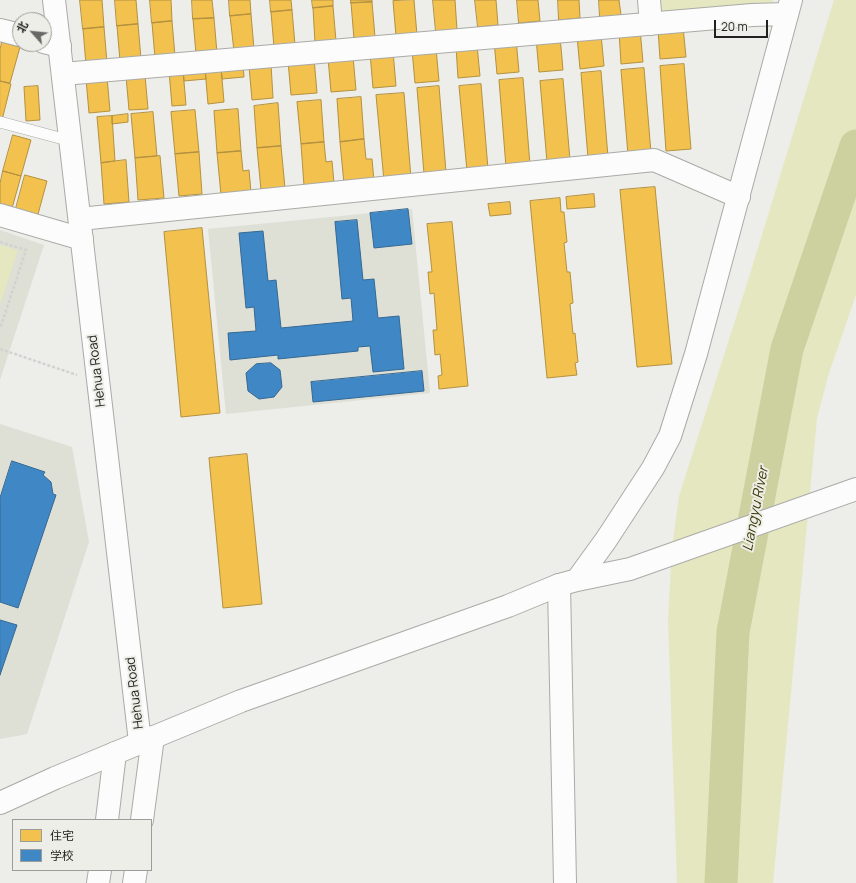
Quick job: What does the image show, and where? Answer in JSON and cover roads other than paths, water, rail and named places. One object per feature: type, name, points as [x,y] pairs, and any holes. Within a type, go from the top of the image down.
[{"type":"street","name":"Hehua Road","points":[[54,0],[52,44],[63,74],[99,382],[147,740],[142,819]]},
{"type":"street","points":[[649,0],[652,24]]},
{"type":"street","points":[[63,74],[752,15],[789,7],[696,354],[670,436],[653,468],[606,540],[568,582],[564,883]]},
{"type":"street","points":[[0,30],[12,33]]},
{"type":"street","points":[[0,216],[81,229],[654,160],[739,197]]},
{"type":"street","points":[[804,502],[856,478]]},
{"type":"street","points":[[0,803],[115,753],[241,701],[508,606],[568,582],[636,561],[804,502],[856,489]]},
{"type":"street","points":[[106,819],[115,753]]},
{"type":"street","points":[[98,883],[100,871]]},
{"type":"street","points":[[134,883],[136,871]]},
{"type":"lane","points":[[0,122],[70,141]]},
{"type":"waterway","name":"Liangyu River","points":[[721,883],[733,632],[787,349],[856,146]]}]
